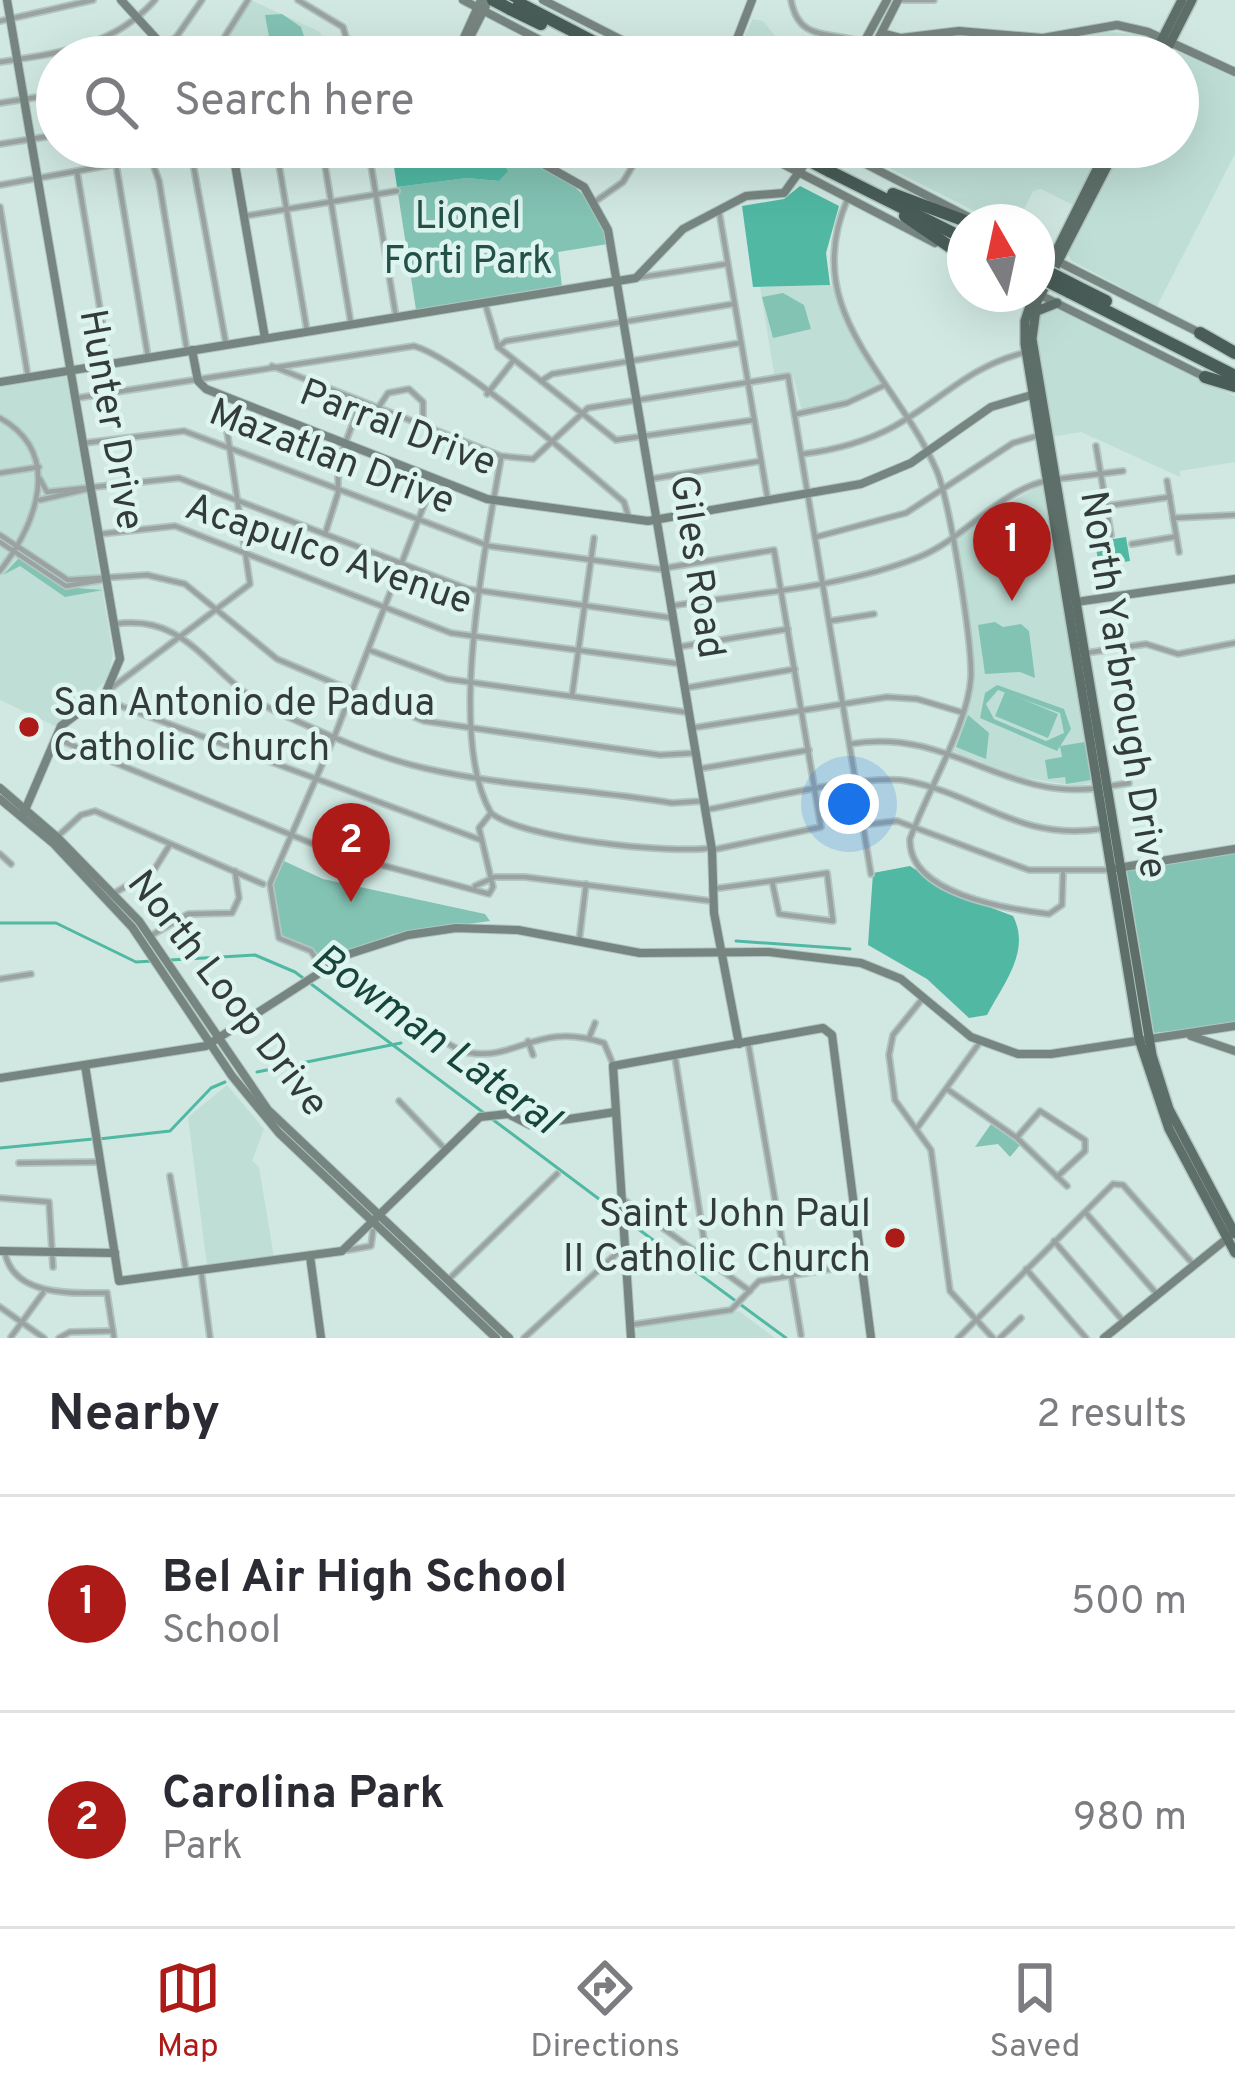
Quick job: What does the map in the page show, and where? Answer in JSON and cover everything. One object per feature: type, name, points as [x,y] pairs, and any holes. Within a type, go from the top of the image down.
[{"type":"highway","points":[[478,2],[512,3],[580,36]]},
{"type":"highway","points":[[512,3],[569,36]]},
{"type":"highway","points":[[834,168],[947,245]]},
{"type":"highway","points":[[834,168],[947,218]]},
{"type":"highway","points":[[865,188],[947,230]]},
{"type":"highway","points":[[1055,272],[1071,288]]},
{"type":"highway","points":[[1055,282],[1235,371]]},
{"type":"highway","points":[[1200,333],[1235,352]]},
{"type":"highway","points":[[1205,377],[1235,390]]},
{"type":"main road","points":[[1168,36],[1182,0]]},
{"type":"main road","points":[[1169,36],[1192,0]]},
{"type":"main road","points":[[1056,260],[1102,168]]},
{"type":"main road","points":[[1055,249],[1063,246]]},
{"type":"main road","points":[[1063,246],[1073,269]]},
{"type":"main road","name":"North Yarbrough Drive","points":[[1030,312],[1030,351],[1144,1039],[1160,1097],[1233,1233],[1235,1253]]},
{"type":"main road","name":"North Yarbrough Drive","points":[[1073,602],[1086,653],[1103,787]]},
{"type":"street","name":"Hunter Drive","points":[[7,0],[5,20],[17,60],[77,398],[119,670]]},
{"type":"street","points":[[5,20],[93,0]]},
{"type":"street","points":[[122,0],[153,36]]},
{"type":"street","points":[[107,36],[137,18],[154,0]]},
{"type":"street","points":[[174,36],[202,0]]},
{"type":"street","points":[[225,36],[248,0]]},
{"type":"street","points":[[298,0],[343,27],[346,36]]},
{"type":"street","points":[[543,0],[614,36]]},
{"type":"street","points":[[738,36],[752,0]]},
{"type":"street","points":[[791,0],[795,17],[811,33],[827,36]]},
{"type":"street","points":[[891,1],[934,0]]},
{"type":"street","points":[[868,36],[891,1]]},
{"type":"street","points":[[880,36],[891,1]]},
{"type":"street","points":[[879,36],[891,1]]},
{"type":"street","points":[[478,2],[533,36]]},
{"type":"street","points":[[467,36],[478,2]]},
{"type":"street","points":[[471,24],[478,2]]},
{"type":"street","points":[[1052,36],[1109,24],[1149,36]]},
{"type":"street","points":[[918,36],[959,31],[1019,36]]},
{"type":"street","points":[[882,33],[894,36]]},
{"type":"street","points":[[0,62],[36,56]]},
{"type":"street","points":[[1199,56],[1235,72]]},
{"type":"street","points":[[0,103],[36,97]]},
{"type":"street","points":[[0,144],[36,138]]},
{"type":"street","points":[[0,185],[96,168]]},
{"type":"street","points":[[117,168],[148,357]]},
{"type":"street","points":[[154,168],[197,379]]},
{"type":"street","points":[[194,168],[226,344]]},
{"type":"street","points":[[236,168],[265,338]]},
{"type":"street","points":[[279,168],[307,331]]},
{"type":"street","points":[[325,168],[351,324]]},
{"type":"street","points":[[371,168],[396,317]]},
{"type":"street","points":[[554,168],[596,201],[614,190],[629,168]]},
{"type":"street","points":[[790,168],[947,248]]},
{"type":"street","points":[[637,278],[677,234],[746,196],[780,195],[802,168]]},
{"type":"street","points":[[812,168],[816,181]]},
{"type":"street","points":[[861,168],[947,208]]},
{"type":"street","points":[[77,172],[109,363]]},
{"type":"street","points":[[245,216],[397,191]]},
{"type":"street","points":[[848,198],[832,245],[834,284],[847,321],[927,454],[942,494],[970,668],[961,712],[909,846],[920,871],[1000,905],[1056,913],[1062,903],[1063,874]]},
{"type":"street","name":"Giles Road","points":[[596,201],[608,230],[618,282],[712,849],[712,901],[744,1043]]},
{"type":"street","points":[[0,207],[28,377]]},
{"type":"street","points":[[719,210],[768,501]]},
{"type":"street","points":[[1056,260],[1200,333]]},
{"type":"street","points":[[0,382],[728,264]]},
{"type":"street","points":[[1055,281],[1060,272],[1073,269]]},
{"type":"street","points":[[1055,302],[1205,377]]},
{"type":"street","points":[[485,303],[498,347],[616,440],[754,420]]},
{"type":"street","points":[[498,347],[735,303]]},
{"type":"street","points":[[541,381],[553,374],[742,342]]},
{"type":"street","points":[[77,398],[414,346],[438,356],[552,444],[624,502],[628,518]]},
{"type":"street","points":[[803,454],[854,444],[907,419],[970,372],[1030,351]]},
{"type":"street","points":[[487,394],[514,360]]},
{"type":"street","points":[[296,376],[304,361]]},
{"type":"street","points":[[286,364],[296,376]]},
{"type":"street","points":[[272,365],[501,456],[536,459],[580,412],[784,375],[790,378],[871,874]]},
{"type":"street","points":[[208,390],[215,375]]},
{"type":"street","name":"Parral Drive","points":[[197,379],[208,390]]},
{"type":"street","name":"Parral Drive","points":[[181,381],[494,500],[657,520],[810,495],[880,478],[927,454],[991,406],[1039,393]]},
{"type":"street","points":[[796,414],[848,403],[886,385]]},
{"type":"street","points":[[378,408],[388,392],[409,389],[423,402],[423,425]]},
{"type":"street","points":[[24,814],[34,783],[68,719],[250,584],[222,396]]},
{"type":"street","points":[[325,534],[339,490],[338,462],[361,402]]},
{"type":"street","points":[[0,418],[25,436],[39,467],[42,489],[52,492]]},
{"type":"street","name":"Mazatlan Drive","points":[[84,443],[175,430],[489,546],[665,567],[772,549],[782,588]]},
{"type":"street","points":[[816,537],[887,521],[942,494],[1012,443],[1045,435]]},
{"type":"street","points":[[1096,446],[1111,535]]},
{"type":"street","points":[[491,813],[472,729],[470,682],[501,456]]},
{"type":"street","points":[[650,479],[761,460]]},
{"type":"street","points":[[0,473],[39,467]]},
{"type":"street","points":[[38,498],[52,492],[172,477],[482,592],[672,612],[902,563],[950,541],[1030,486],[1123,471]]},
{"type":"street","points":[[0,571],[16,549],[38,498],[40,478]]},
{"type":"street","points":[[1166,481],[1179,552]]},
{"type":"street","points":[[38,498],[92,488]]},
{"type":"street","points":[[1106,506],[1170,496]]},
{"type":"street","points":[[322,968],[315,954],[278,936],[269,887],[316,782],[426,500]]},
{"type":"street","points":[[1173,518],[1235,514]]},
{"type":"street","name":"Acapulco Avenue","points":[[100,534],[175,526],[477,638],[681,664]]},
{"type":"street","points":[[1132,544],[1177,537]]},
{"type":"street","points":[[0,538],[68,580],[170,578],[194,588],[277,659],[431,723],[660,755],[696,754]]},
{"type":"street","points":[[572,696],[594,538]]},
{"type":"street","points":[[1073,602],[1235,579]]},
{"type":"street","points":[[491,813],[533,830],[679,850],[712,849],[820,830],[782,588]]},
{"type":"street","points":[[830,622],[874,614]]},
{"type":"street","points":[[115,624],[155,622],[182,637],[254,700],[411,765],[704,805],[902,780],[1037,830],[1109,828]]},
{"type":"street","points":[[678,647],[788,629]]},
{"type":"street","points":[[1086,653],[1149,644],[1178,654],[1235,643]]},
{"type":"street","points":[[369,650],[470,682],[689,712]]},
{"type":"street","points":[[685,688],[795,669]]},
{"type":"street","points":[[106,692],[119,670],[136,671]]},
{"type":"street","points":[[106,692],[118,705],[481,840]]},
{"type":"street","points":[[692,728],[903,698],[961,712]]},
{"type":"street","points":[[56,738],[333,852],[491,894],[480,825],[491,813]]},
{"type":"street","points":[[850,744],[903,739],[1042,788],[1129,783]]},
{"type":"street","points":[[698,769],[809,750]]},
{"type":"street","points":[[0,815],[6,800],[23,796],[34,783]]},
{"type":"street","name":"North Loop Drive","points":[[0,788],[6,800],[57,837],[157,951],[204,1016],[214,1042]]},
{"type":"street","points":[[57,837],[81,815],[95,812],[263,884]]},
{"type":"street","name":"North Loop Drive","points":[[24,814],[151,936],[157,951]]},
{"type":"street","points":[[863,825],[893,820],[1008,865],[1063,874],[1235,849]]},
{"type":"street","points":[[110,896],[154,870],[170,844]]},
{"type":"street","points":[[0,854],[11,864]]},
{"type":"street","points":[[151,936],[188,914],[232,914],[239,898],[235,871]]},
{"type":"street","points":[[712,890],[772,881],[829,874],[835,919],[828,922],[779,914],[772,881]]},
{"type":"street","points":[[469,886],[488,879],[586,884],[712,901]]},
{"type":"street","points":[[578,942],[586,884]]},
{"type":"street","points":[[0,1078],[190,1050],[214,1042],[322,968],[382,942],[442,929],[491,928],[640,953],[784,952],[861,962],[891,973],[980,1042],[1042,1055],[1235,1026]]},
{"type":"street","name":"North Loop Drive","points":[[167,966],[200,1027],[265,1112],[509,1338]]},
{"type":"street","points":[[0,979],[32,974]]},
{"type":"street","points":[[924,997],[899,1023],[889,1049],[895,1100],[918,1127],[932,1154],[948,1286],[975,1320],[997,1338],[1021,1318]]},
{"type":"street","points":[[204,1016],[221,1028],[234,1028]]},
{"type":"street","points":[[589,1038],[595,1023]]},
{"type":"street","points":[[190,1050],[200,1027]]},
{"type":"street","points":[[190,1050],[228,1063],[227,1042],[234,1028]]},
{"type":"street","points":[[613,1066],[830,1031],[871,1338]]},
{"type":"street","points":[[426,1043],[447,1039],[476,1054],[567,1033],[608,1046],[631,1338]]},
{"type":"street","points":[[1190,1036],[1235,1050]]},
{"type":"street","points":[[528,1040],[532,1055]]},
{"type":"street","points":[[918,1127],[980,1042]]},
{"type":"street","points":[[744,1043],[801,1335]]},
{"type":"street","points":[[675,1055],[707,1259]]},
{"type":"street","points":[[85,1065],[119,1281]]},
{"type":"street","points":[[947,1089],[1017,1138],[1066,1186]]},
{"type":"street","points":[[399,1101],[446,1150]]},
{"type":"street","points":[[1017,1138],[1040,1111],[1084,1139],[1085,1151],[1057,1177]]},
{"type":"street","points":[[342,1251],[485,1116],[499,1114],[530,1126],[615,1112]]},
{"type":"street","points":[[19,1163],[100,1161]]},
{"type":"street","points":[[446,1282],[556,1174]]},
{"type":"street","points":[[170,1176],[187,1272]]},
{"type":"street","points":[[958,1338],[1112,1185],[1121,1184],[1193,1264]]},
{"type":"street","points":[[620,1197],[750,1291]]},
{"type":"street","points":[[0,1198],[48,1200],[53,1267]]},
{"type":"street","points":[[1084,1212],[1158,1294]]},
{"type":"street","points":[[115,1253],[3,1251],[8,1263],[44,1292],[107,1293],[119,1281],[371,1246],[374,1231]]},
{"type":"street","points":[[1104,1338],[1233,1233]]},
{"type":"street","points":[[1054,1241],[1124,1322]]},
{"type":"street","points":[[524,1338],[626,1245]]},
{"type":"street","points":[[310,1256],[321,1338]]},
{"type":"street","points":[[631,1325],[741,1303],[759,1281],[861,1264]]},
{"type":"street","points":[[1026,1269],[1086,1338]]},
{"type":"street","points":[[201,1270],[210,1338]]},
{"type":"street","name":"North Loop Drive","points":[[446,1282],[496,1338]]},
{"type":"street","points":[[11,1337],[44,1292]]},
{"type":"street","points":[[59,1338],[70,1332],[114,1335],[107,1293]]},
{"type":"street","points":[[0,1307],[44,1338]]},
{"type":"shaded area","points":[[251,0],[322,36],[228,36]]},
{"type":"shaded area","points":[[753,19],[763,21],[775,36],[744,36]]},
{"type":"shaded area","points":[[1095,31],[1140,36],[1076,36]]},
{"type":"shaded area","points":[[1199,61],[1235,76],[1235,154],[1157,306],[1072,261],[1068,254],[1111,168],[1199,168]]},
{"type":"shaded area","points":[[394,168],[508,171],[499,181],[467,178],[397,187]]},
{"type":"shaded area","points":[[889,168],[1092,168],[1073,205],[1041,189],[1033,191],[1027,204],[960,204]]},
{"type":"shaded area","points":[[800,186],[839,206],[826,253],[830,285],[753,287],[742,206],[784,199]]},
{"type":"shaded area","points":[[832,285],[883,384],[840,403],[802,411],[793,377],[774,374],[760,287]]},
{"type":"shaded area","points":[[1055,306],[1235,396],[1235,462],[1180,471],[1180,477],[1081,432],[1052,437],[1035,343],[1040,312],[1055,312]]},
{"type":"shaded area","points":[[63,376],[113,654],[108,679],[55,726],[0,700],[0,386]]},
{"type":"shaded area","points":[[1042,485],[1093,783],[1076,786],[1021,777],[950,750],[969,699],[971,661],[952,542],[993,511]]},
{"type":"shaded area","points":[[1126,537],[1130,561],[1099,566],[1095,542]]},
{"type":"shaded area","points":[[910,866],[952,893],[1013,916],[1018,929],[1017,954],[987,1015],[969,1018],[927,979],[868,945],[873,873]]},
{"type":"shaded area","points":[[227,1085],[264,1129],[252,1161],[259,1167],[274,1257],[207,1266],[188,1117]]},
{"type":"shaded area","points":[[739,1311],[775,1338],[634,1338],[637,1328]]},
{"type":"green space","points":[[282,14],[301,27],[304,36],[269,36],[265,15]]},
{"type":"green space","name":"Lionel Forti Park","points":[[546,168],[569,182],[593,207],[608,244],[558,252],[562,287],[416,310],[397,187],[467,178],[499,181],[507,171]]},
{"type":"green space","points":[[783,293],[804,305],[811,329],[773,338],[762,297]]},
{"type":"green space","points":[[19,558],[63,587],[103,590],[65,597],[20,566],[3,575]]},
{"type":"green space","points":[[995,622],[1003,627],[1021,624],[1029,631],[1035,678],[1020,672],[985,674],[978,625]]},
{"type":"green space","points":[[997,685],[1064,709],[1071,729],[1057,751],[980,718],[985,693]],"holes":[[[998,690],[1060,713],[1064,733],[1046,741],[994,719],[986,704]]]},
{"type":"green space","points":[[1005,692],[1058,714],[1048,738],[995,716]]},
{"type":"green space","points":[[968,715],[989,733],[986,759],[956,747]]},
{"type":"green space","points":[[1085,742],[1091,780],[1066,784],[1065,777],[1048,779],[1045,760],[1062,757],[1060,746]]},
{"type":"green space","points":[[1235,853],[1235,1024],[1153,1033],[1125,871]]},
{"type":"green space","points":[[284,861],[323,879],[485,914],[490,921],[394,934],[324,962],[314,950],[280,938],[272,888]]},
{"type":"green space","points":[[991,1124],[1020,1145],[1010,1157],[998,1144],[975,1147]]},
{"type":"waterway","name":"Bowman Lateral","points":[[0,923],[56,923],[136,962],[255,955],[295,972],[484,1113]]},
{"type":"waterway","points":[[736,941],[850,949]]},
{"type":"waterway","points":[[257,1072],[401,1043]]},
{"type":"waterway","points":[[99,1139],[170,1131],[211,1088],[225,1082]]},
{"type":"waterway","name":"Bowman Lateral","points":[[492,1119],[619,1214]]},
{"type":"waterway","points":[[0,1148],[93,1139]]},
{"type":"waterway","name":"Bowman Lateral","points":[[626,1220],[786,1338]]},
{"type":"place","name":"Bel Air High School","points":[[1012,601]]},
{"type":"place","name":"San Antonio de Padua Catholic Church","points":[[29,727]]},
{"type":"place","name":"Carolina Park","points":[[351,902]]},
{"type":"place","name":"Saint John Paul II Catholic Church","points":[[895,1238]]}]
